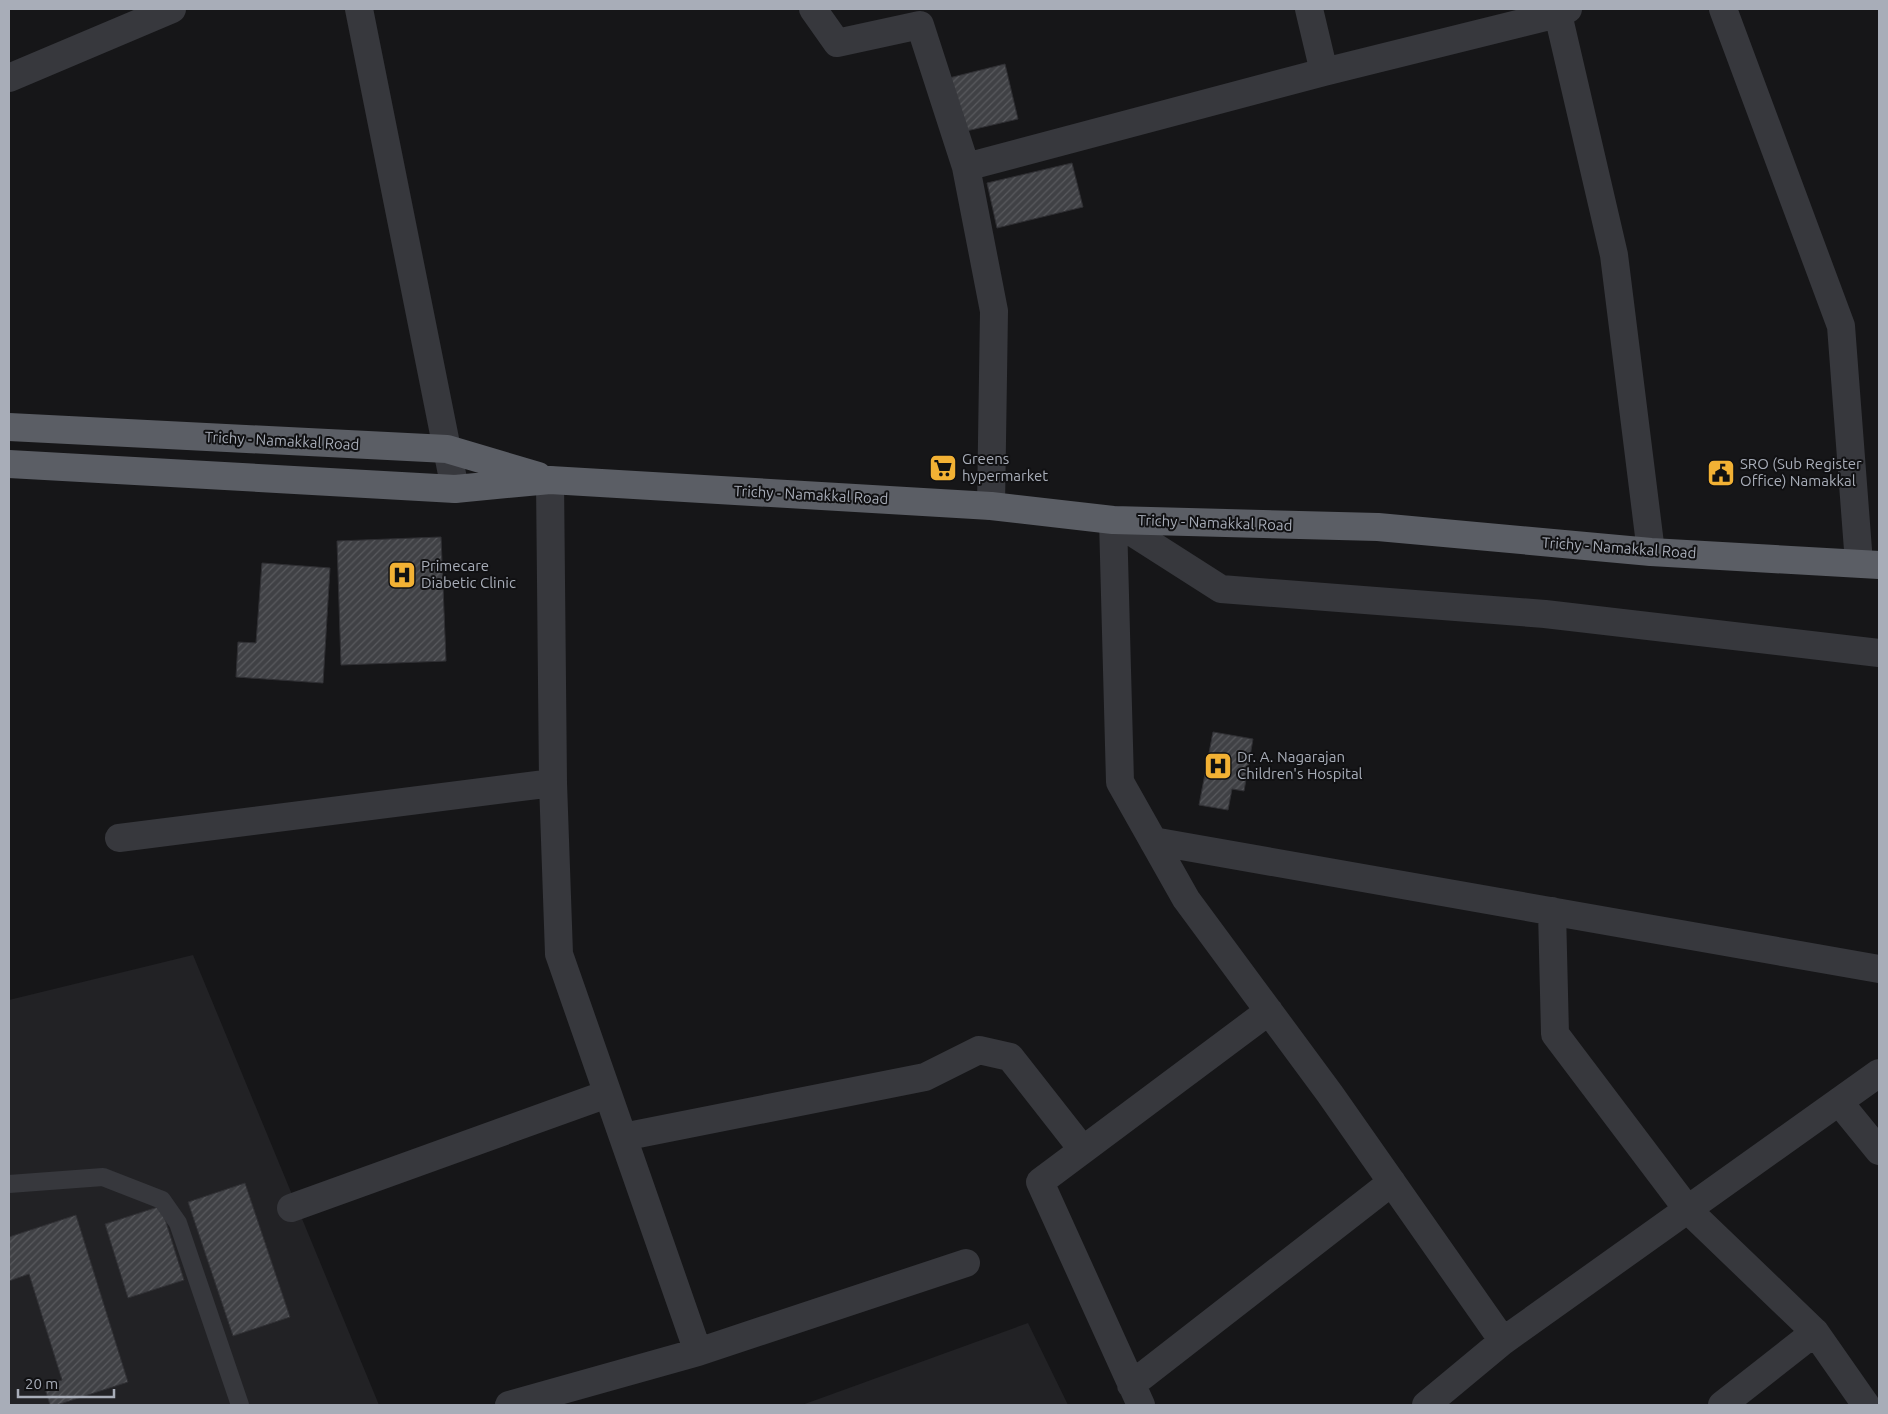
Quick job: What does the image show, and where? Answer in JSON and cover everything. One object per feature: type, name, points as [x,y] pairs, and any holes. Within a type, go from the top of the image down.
[{"type":"highway","name":"Trichy - Namakkal Road","points":[[9,427],[447,449],[550,480]]},
{"type":"highway","name":"Trichy - Namakkal Road","points":[[9,464],[455,489],[550,480],[991,506],[1113,520],[1378,527],[1651,552],[1869,564]]},
{"type":"street","points":[[9,78],[172,9]]},
{"type":"street","points":[[359,9],[455,489]]},
{"type":"street","points":[[813,9],[837,43],[920,25],[966,167],[994,311],[991,506]]},
{"type":"street","points":[[1309,9],[1324,72]]},
{"type":"street","points":[[1723,9],[1841,326],[1869,564]]},
{"type":"street","points":[[966,167],[1563,11],[1614,255],[1651,552]]},
{"type":"street","points":[[550,480],[553,783],[558,954],[698,1352]]},
{"type":"street","points":[[1113,520],[1221,589],[1545,614],[1879,653]]},
{"type":"street","points":[[1113,520],[1120,782],[1186,899],[1392,1182],[1503,1341]]},
{"type":"street","points":[[119,838],[553,783]]},
{"type":"street","points":[[1153,841],[1879,970]]},
{"type":"street","points":[[1552,911],[1555,1034],[1688,1210],[1815,1332],[1866,1405]]},
{"type":"street","points":[[1269,1011],[1040,1182],[1136,1395],[1392,1182]]},
{"type":"street","points":[[623,1137],[925,1077],[979,1050],[1010,1057],[1083,1150]]},
{"type":"street","points":[[1426,1405],[1503,1341],[1879,1073]]},
{"type":"street","points":[[291,1208],[608,1094]]},
{"type":"street","points":[[1839,1102],[1879,1151]]},
{"type":"street","points":[[509,1405],[698,1352],[966,1263]]},
{"type":"street","points":[[1722,1405],[1815,1332]]},
{"type":"lane","points":[[9,1184],[103,1177],[162,1200],[178,1223],[240,1405]]},
{"type":"shaded area","points":[[193,955],[379,1405],[9,1405],[9,1000]]},
{"type":"shaded area","points":[[1028,1323],[1068,1405],[802,1405]]},
{"type":"building","points":[[1005,64],[1018,119],[962,132],[949,78]]},
{"type":"building","points":[[1072,163],[1083,207],[997,228],[987,183]]},
{"type":"building","points":[[441,537],[446,661],[341,665],[337,541]]},
{"type":"building","points":[[262,563],[330,568],[323,683],[236,677],[238,642],[256,643]]},
{"type":"building","points":[[1213,732],[1253,739],[1244,791],[1232,789],[1228,810],[1199,805]]},
{"type":"building","points":[[245,1183],[290,1317],[233,1336],[188,1202]]},
{"type":"building","points":[[161,1206],[184,1280],[128,1298],[105,1224]]},
{"type":"building","points":[[76,1215],[128,1382],[57,1405],[50,1405],[44,1386],[62,1380],[29,1274],[9,1281],[9,1237]]},
{"type":"place","name":"Greens hypermarket","points":[[943,468]]},
{"type":"place","name":"SRO (Sub Register Office) Namakkal","points":[[1721,473]]},
{"type":"place","name":"Primecare Diabetic Clinic","points":[[402,575]]},
{"type":"place","name":"Dr. A. Nagarajan Children's Hospital","points":[[1218,766]]}]
